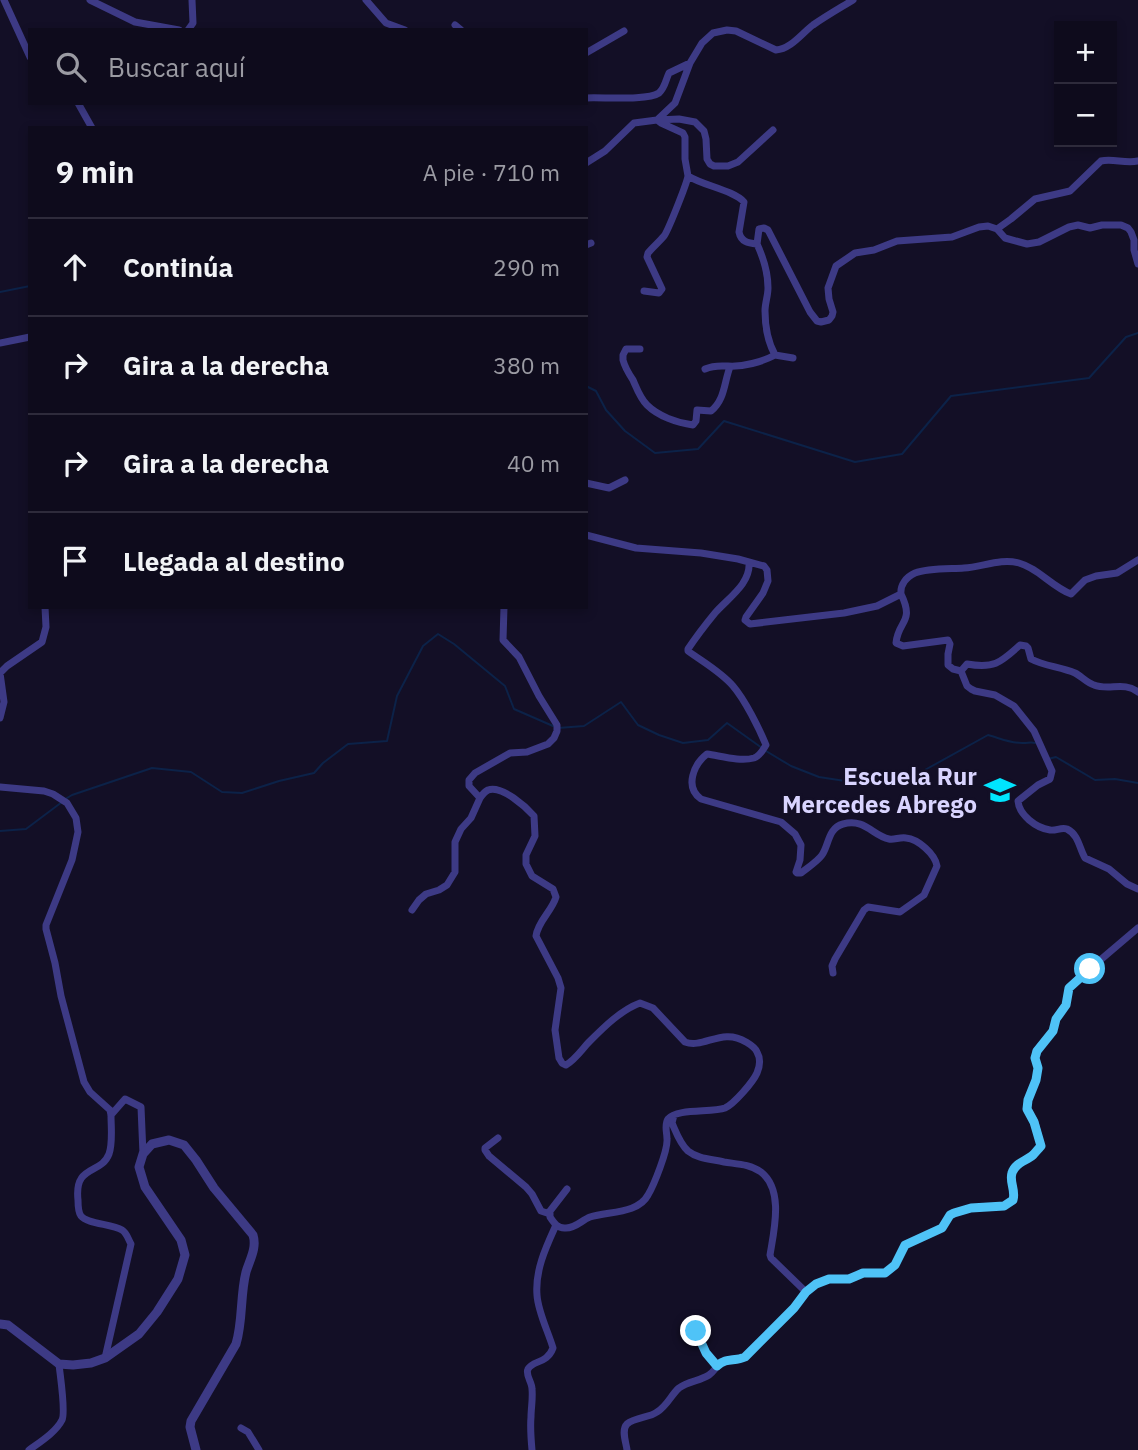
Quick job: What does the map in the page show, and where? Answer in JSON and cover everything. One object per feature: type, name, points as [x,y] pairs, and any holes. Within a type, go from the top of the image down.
[{"type":"street","points":[[4,0],[28,53]]},
{"type":"street","points":[[90,0],[135,22],[168,28]]},
{"type":"street","points":[[189,28],[193,23],[192,0]]},
{"type":"street","points":[[366,0],[386,23],[400,28]]},
{"type":"street","points":[[657,120],[675,103],[690,63],[702,43],[713,33],[727,30],[741,33],[776,50],[784,49],[814,24],[853,0]]},
{"type":"street","points":[[588,52],[624,31]]},
{"type":"street","points":[[588,97],[636,98],[655,95],[662,89],[669,73],[690,63]]},
{"type":"street","points":[[79,105],[91,126]]},
{"type":"street","points":[[588,162],[605,151],[635,123],[679,119],[695,122],[704,131],[707,159],[714,166],[728,166],[738,162],[774,130]]},
{"type":"street","points":[[644,291],[659,293],[662,289],[647,257],[667,230],[687,185],[688,176],[683,133],[657,120]]},
{"type":"street","points":[[997,229],[1035,199],[1070,191],[1101,162],[1106,160],[1126,163],[1138,160]]},
{"type":"street","points":[[688,176],[740,198],[744,206],[738,232],[747,243],[757,244]]},
{"type":"street","points":[[775,355],[765,312],[768,291],[764,263],[757,244],[759,229],[764,228],[772,234],[810,312],[821,322],[832,316],[828,288],[836,266],[855,253],[874,250],[897,241],[952,237],[988,226],[997,229],[1005,238],[1027,244],[1039,242],[1078,225],[1090,228],[1121,225],[1131,232],[1138,264]]},
{"type":"street","points":[[0,343],[28,337]]},
{"type":"street","points":[[640,349],[626,349],[623,360],[641,397],[654,411],[686,424],[695,423],[697,410],[711,411],[721,401],[730,367]]},
{"type":"street","points":[[705,369],[716,365],[730,367],[775,355],[793,358]]},
{"type":"street","points":[[588,483],[609,488],[625,480]]},
{"type":"street","points":[[588,536],[636,548],[701,553],[764,566],[768,581],[746,617],[745,620],[750,624],[844,613],[877,606],[901,594]]},
{"type":"street","points":[[961,671],[948,665],[948,640],[903,646],[896,643],[907,612],[900,588],[909,576],[917,572],[967,568],[1006,561],[1026,565],[1071,594],[1085,580],[1116,573],[1138,560]]},
{"type":"street","points":[[749,562],[750,569],[746,579],[717,611],[688,651],[734,687],[766,745],[754,758],[707,754],[699,760],[692,775],[692,790],[695,795],[781,822],[795,834],[801,845],[797,873],[801,873],[819,859],[831,834],[843,824],[861,824],[890,839],[905,838],[916,841],[937,861],[926,892],[920,899],[900,912],[868,908],[864,910],[835,959],[833,973]]},
{"type":"street","points":[[0,718],[4,702],[0,673],[37,647],[43,639],[46,627],[45,609]]},
{"type":"street","points":[[480,799],[469,786],[469,780],[475,773],[510,753],[540,748],[548,744],[557,732],[557,724],[519,657],[503,640],[505,609]]},
{"type":"street","points":[[961,671],[967,664],[988,666],[1000,662],[1023,645],[1028,648],[1031,659],[1035,662],[1057,666],[1097,686],[1127,686],[1138,692]]},
{"type":"street","points":[[961,671],[971,689],[995,695],[1014,706],[1034,731],[1052,771],[1050,779],[1018,801],[1019,810],[1027,818],[1049,830],[1069,830],[1076,837],[1085,858],[1109,869],[1127,884],[1138,889]]},
{"type":"street","points":[[0,787],[53,794],[67,803],[76,818],[78,832],[72,860],[46,929],[84,1082],[90,1092],[110,1110],[111,1115],[109,1155],[78,1181],[80,1214],[84,1219],[121,1229],[131,1244],[104,1358]]},
{"type":"street","points":[[412,910],[426,894],[447,885],[455,872],[455,842],[461,829],[471,818],[484,793],[490,789],[500,791],[524,805],[534,816],[535,836],[526,855],[526,864],[533,876],[553,889],[556,897],[536,936],[561,988],[555,1030],[562,1063],[571,1063],[628,1008],[640,1003],[653,1008],[685,1042],[690,1044],[719,1037],[738,1037],[752,1046],[758,1054],[760,1064],[757,1075],[732,1104],[723,1109],[675,1114],[668,1119],[667,1146],[649,1194],[642,1203],[562,1228],[550,1217],[550,1211],[567,1189]]},
{"type":"street","points":[[627,1450],[624,1431],[626,1425],[659,1412],[676,1391],[709,1375],[727,1359],[745,1357],[816,1284],[829,1279],[849,1279],[863,1273],[885,1273],[895,1265],[905,1245],[942,1228],[950,1215],[971,1208],[1004,1206],[1013,1200],[1015,1193],[1012,1172],[1041,1146],[1027,1109],[1036,1080],[1037,1051],[1053,1031],[1056,1019],[1066,1005],[1069,988],[1138,928]]},
{"type":"street","points":[[0,1324],[8,1325],[59,1364],[91,1363],[104,1358],[139,1334],[178,1279],[185,1255],[181,1240],[145,1186],[139,1167],[143,1154],[141,1107],[125,1099],[111,1115]]},
{"type":"street","points":[[675,1114],[672,1122],[683,1146],[690,1152],[698,1157],[748,1166],[762,1172],[771,1185],[777,1206],[771,1258],[806,1292]]},
{"type":"street","points":[[498,1138],[485,1148],[486,1153],[526,1187],[541,1211],[550,1211]]},
{"type":"street","points":[[143,1154],[152,1144],[169,1140],[184,1146],[253,1235],[255,1243],[246,1272],[240,1332],[236,1344],[191,1421],[196,1450]]},
{"type":"street","points":[[532,1450],[533,1394],[532,1383],[527,1375],[528,1369],[546,1359],[553,1348],[537,1296],[544,1251],[556,1225]]},
{"type":"street","points":[[687,1326],[688,1323],[692,1324],[706,1353],[717,1366]]},
{"type":"street","points":[[29,1450],[62,1420],[59,1364]]},
{"type":"street","points":[[241,1428],[248,1432],[260,1449]]},
{"type":"waterway","points":[[0,292],[28,286]]},
{"type":"waterway","points":[[588,387],[596,391],[606,410],[625,431],[655,453],[698,449],[724,421],[855,462],[902,454],[951,396],[1089,378],[1126,337],[1138,333]]},
{"type":"waterway","points":[[67,798],[152,768],[191,772],[222,792],[242,793],[314,773],[348,744],[387,741],[397,696],[423,646],[438,634],[505,686],[514,709],[553,726]]},
{"type":"waterway","points":[[558,728],[584,726],[621,702],[638,725],[683,743],[708,740],[727,723],[762,748]]},
{"type":"waterway","points":[[766,751],[791,766],[819,777],[858,783],[893,783],[923,771],[988,735],[1015,743],[1035,743]]},
{"type":"waterway","points":[[1048,759],[1056,757],[1095,780],[1115,779],[1138,783]]},
{"type":"waterway","points":[[0,831],[26,829],[62,802]]},
{"type":"place","name":"Escuela Rur Mercedes Abrego","points":[[1000,790]]},
{"type":"route","points":[[696,1331],[706,1353],[717,1366],[727,1359],[741,1359],[816,1284],[829,1279],[849,1279],[863,1273],[885,1273],[895,1265],[905,1245],[942,1228],[950,1215],[971,1208],[1009,1204],[1015,1193],[1012,1172],[1041,1146],[1027,1109],[1036,1080],[1037,1051],[1053,1031],[1056,1019],[1066,1005],[1069,988],[1090,969]]}]
